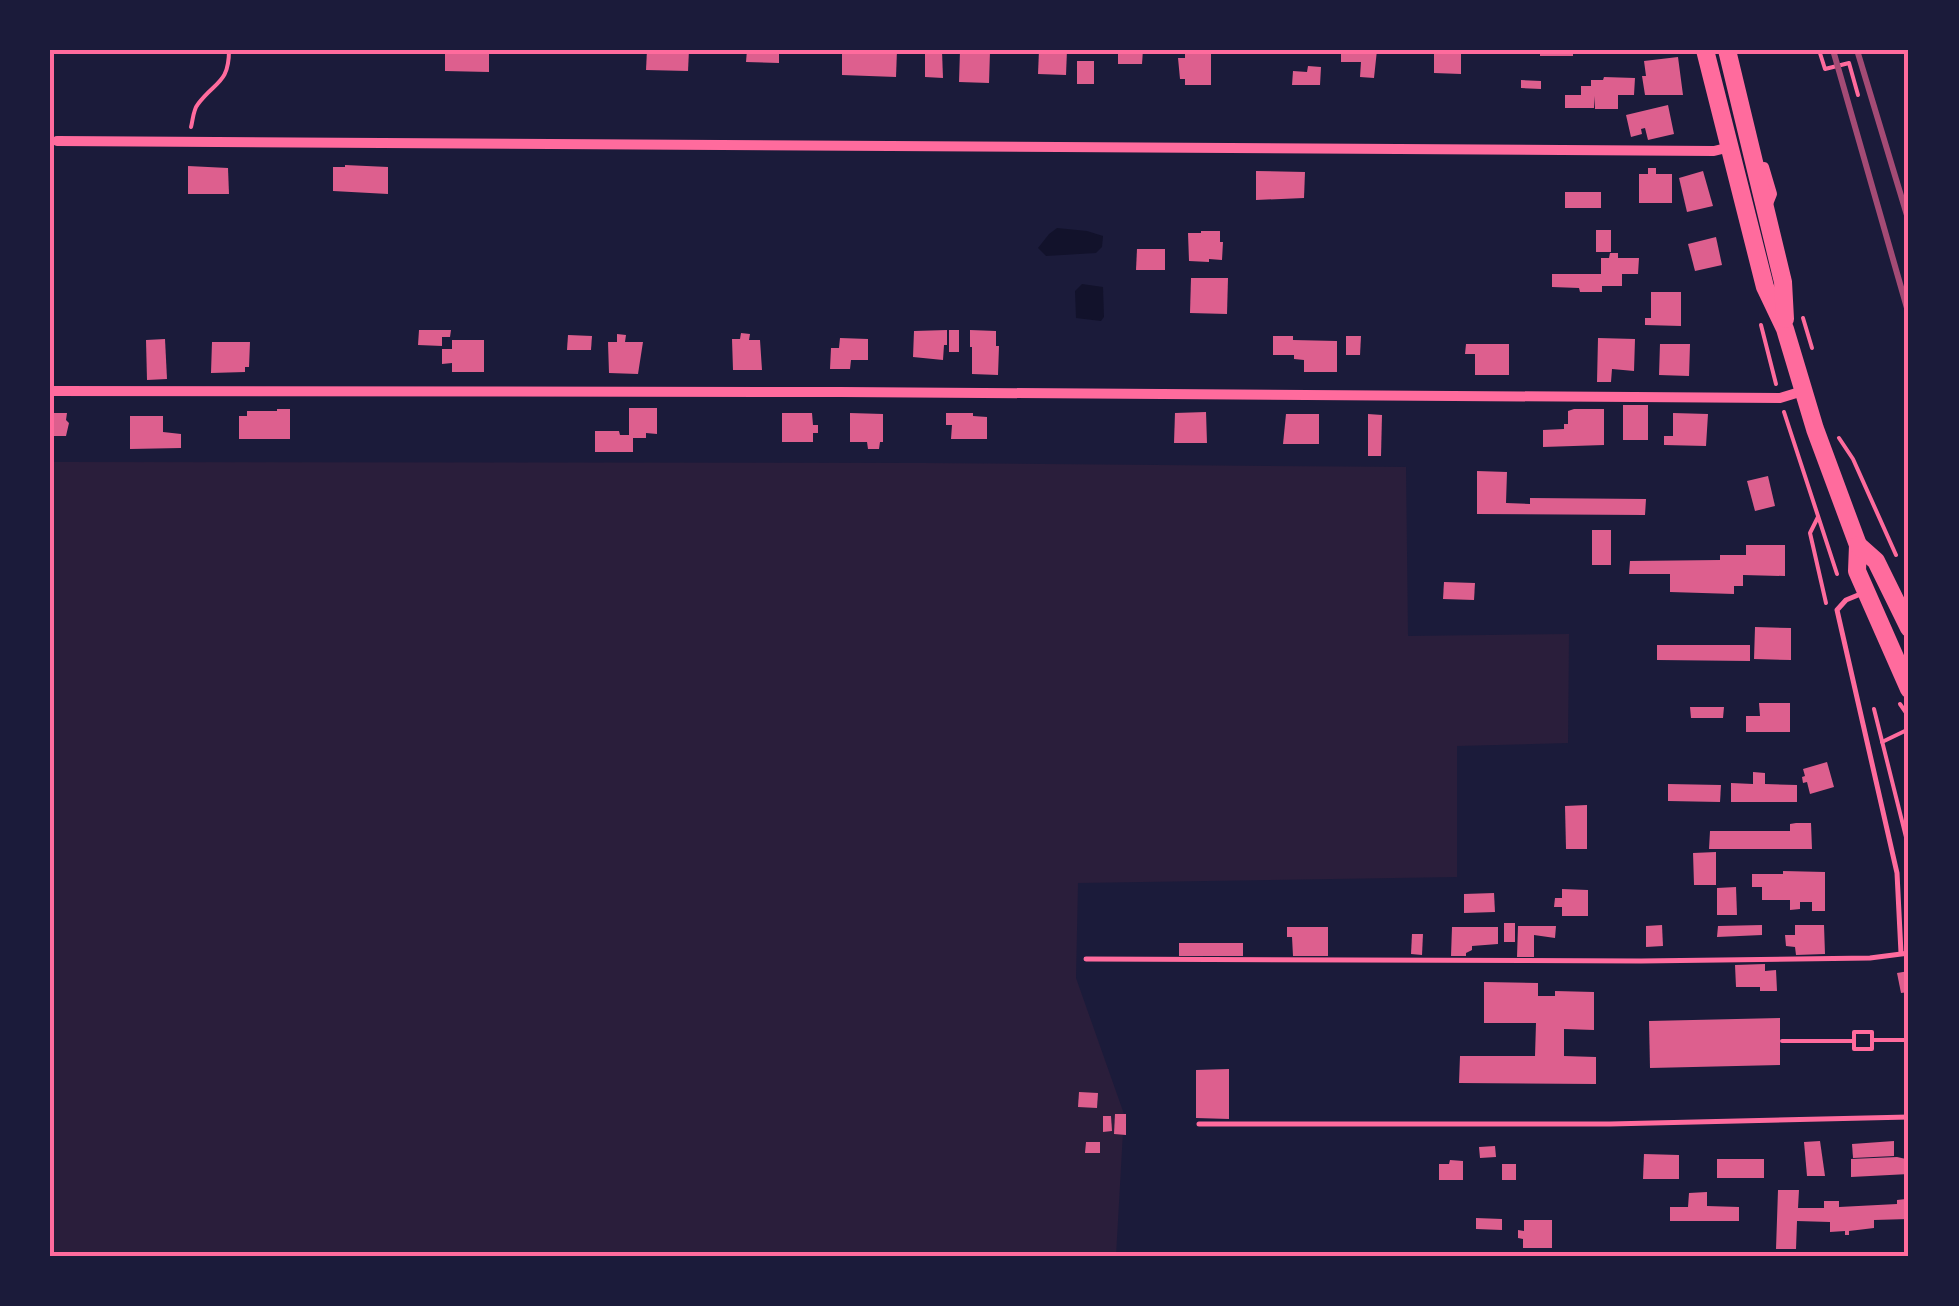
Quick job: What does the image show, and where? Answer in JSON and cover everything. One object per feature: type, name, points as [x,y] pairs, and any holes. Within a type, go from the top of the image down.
[{"type":"main road","points":[[1705,50],[1765,287],[1785,329],[1858,545],[1858,571],[1909,689]]},
{"type":"main road","points":[[1727,50],[1783,282],[1785,329]]},
{"type":"main road","points":[[1858,545],[1876,561],[1909,628]]},
{"type":"street","points":[[1735,50],[1772,194],[1766,209]]},
{"type":"street","points":[[57,140],[1674,150],[1730,146]]},
{"type":"street","points":[[50,390],[1780,398],[1803,391]]},
{"type":"lane","points":[[1866,592],[1846,600],[1837,610],[1897,873],[1901,953]]},
{"type":"lane","points":[[1086,959],[1807,960],[1909,954]]},
{"type":"lane","points":[[1199,1124],[1590,1124],[1909,1116]]},
{"type":"path","points":[[188,142],[196,106],[229,68],[228,50]]},
{"type":"path","points":[[1820,50],[1825,69],[1849,64],[1858,95]]},
{"type":"path","points":[[1799,302],[1815,358]]},
{"type":"path","points":[[1836,433],[1853,459],[1902,570]]},
{"type":"path","points":[[1909,729],[1882,742],[1909,849]]},
{"type":"path","points":[[1782,1041],[1854,1040],[1854,1049],[1872,1049],[1872,1040],[1909,1040]]},
{"type":"shaded area","points":[[1057,228],[1103,236],[1102,247],[1096,253],[1046,256],[1038,248]]},
{"type":"shaded area","points":[[1082,284],[1103,287],[1101,321],[1076,318],[1075,291]]},
{"type":"shaded area","points":[[50,462],[1406,467],[1408,636],[1569,634],[1568,743],[1457,746],[1457,877],[1078,883],[1076,978],[1124,1114],[1116,1256],[50,1256]]},
{"type":"building","points":[[445,50],[489,50],[489,72],[445,71]]},
{"type":"building","points":[[647,50],[689,50],[688,71],[646,70]]},
{"type":"building","points":[[747,50],[779,50],[779,63],[746,62]]},
{"type":"building","points":[[842,50],[897,50],[896,77],[842,75]]},
{"type":"building","points":[[1039,50],[1067,50],[1066,75],[1038,74]]},
{"type":"building","points":[[1118,50],[1143,50],[1142,64],[1118,64]]},
{"type":"building","points":[[1185,50],[1211,50],[1211,85],[1185,85],[1185,79],[1180,79],[1178,58],[1185,58]]},
{"type":"building","points":[[1341,50],[1377,50],[1374,78],[1360,77],[1361,62],[1341,62]]},
{"type":"building","points":[[1434,50],[1461,50],[1461,74],[1434,73]]},
{"type":"building","points":[[1540,50],[1573,50],[1573,56],[1540,56]]},
{"type":"building","points":[[925,51],[942,51],[943,78],[925,77]]},
{"type":"building","points":[[960,51],[990,52],[989,83],[959,82]]},
{"type":"building","points":[[1678,57],[1683,95],[1645,95],[1644,61]]},
{"type":"building","points":[[1077,61],[1094,61],[1094,84],[1077,84]]},
{"type":"building","points":[[1308,66],[1321,67],[1320,85],[1292,85],[1293,71],[1307,72]]},
{"type":"building","points":[[1635,78],[1634,95],[1618,95],[1618,109],[1595,109],[1595,96],[1594,108],[1565,108],[1565,95],[1581,95],[1581,86],[1591,86],[1591,80]]},
{"type":"building","points":[[1521,80],[1541,81],[1541,89],[1521,88]]},
{"type":"building","points":[[1668,105],[1674,134],[1648,140],[1645,128],[1641,129],[1642,134],[1631,137],[1626,115]]},
{"type":"building","points":[[188,166],[228,168],[229,194],[188,194]]},
{"type":"building","points":[[333,167],[388,167],[388,194],[333,191]]},
{"type":"building","points":[[1648,168],[1656,168],[1656,174],[1672,174],[1672,203],[1639,203],[1639,174],[1648,174]]},
{"type":"building","points":[[1256,171],[1305,172],[1304,198],[1256,200]]},
{"type":"building","points":[[1703,171],[1713,206],[1687,212],[1679,178]]},
{"type":"building","points":[[1565,192],[1601,192],[1601,208],[1565,208]]},
{"type":"building","points":[[1596,230],[1611,230],[1611,252],[1596,252]]},
{"type":"building","points":[[1220,231],[1222,260],[1189,261],[1188,233]]},
{"type":"building","points":[[1716,237],[1722,265],[1695,271],[1688,244]]},
{"type":"building","points":[[1137,249],[1165,249],[1165,270],[1136,270]]},
{"type":"building","points":[[1610,253],[1618,253],[1618,258],[1639,258],[1638,274],[1622,274],[1622,286],[1602,286],[1602,292],[1552,287],[1552,274],[1601,274],[1601,258],[1609,258]]},
{"type":"building","points":[[1191,278],[1228,278],[1227,314],[1190,313]]},
{"type":"building","points":[[1651,292],[1681,292],[1681,326],[1645,325],[1645,318],[1651,318]]},
{"type":"building","points":[[419,330],[451,330],[450,337],[442,337],[442,346],[418,345]]},
{"type":"building","points":[[947,330],[943,360],[913,357],[914,331]]},
{"type":"building","points":[[949,330],[959,330],[959,352],[949,352]]},
{"type":"building","points":[[970,330],[996,331],[998,375],[972,374]]},
{"type":"building","points":[[741,333],[750,334],[749,340],[760,340],[762,370],[733,370],[732,339],[740,339]]},
{"type":"building","points":[[617,334],[626,335],[625,342],[643,342],[638,374],[609,373],[608,342],[617,342]]},
{"type":"building","points":[[568,335],[592,336],[591,350],[567,350]]},
{"type":"building","points":[[1273,336],[1337,341],[1337,372],[1304,372],[1304,360],[1294,359],[1294,355],[1273,355]]},
{"type":"building","points":[[1346,336],[1361,336],[1360,355],[1346,355]]},
{"type":"building","points":[[840,338],[868,339],[868,360],[851,360],[850,369],[830,369],[831,348],[839,348]]},
{"type":"building","points":[[1598,338],[1635,339],[1634,371],[1612,369],[1611,382],[1597,382]]},
{"type":"building","points":[[165,339],[167,379],[147,380],[146,340]]},
{"type":"building","points":[[452,340],[484,340],[484,372],[452,372],[452,363],[442,364],[442,349],[452,349]]},
{"type":"building","points":[[212,342],[250,342],[249,367],[245,367],[245,372],[211,373]]},
{"type":"building","points":[[1466,344],[1509,344],[1509,375],[1475,375],[1475,354],[1465,354]]},
{"type":"building","points":[[1660,344],[1690,344],[1689,376],[1659,375]]},
{"type":"building","points":[[1623,405],[1648,405],[1648,440],[1623,440]]},
{"type":"building","points":[[629,408],[657,408],[657,434],[633,438],[633,452],[595,452],[595,431],[629,435]]},
{"type":"building","points":[[290,409],[290,439],[239,439],[239,416],[247,416],[247,411]]},
{"type":"building","points":[[1604,409],[1604,445],[1543,447],[1543,430],[1564,429],[1568,411]]},
{"type":"building","points":[[1206,412],[1207,443],[1174,443],[1175,413]]},
{"type":"building","points":[[50,413],[67,413],[66,436],[50,436]]},
{"type":"building","points":[[782,413],[812,413],[813,425],[818,425],[813,442],[782,442]]},
{"type":"building","points":[[850,413],[883,414],[883,442],[879,449],[868,449],[867,442],[850,442]]},
{"type":"building","points":[[946,413],[987,417],[987,439],[951,439],[952,425],[946,425]]},
{"type":"building","points":[[1673,413],[1708,414],[1706,446],[1664,445],[1664,436],[1673,436]]},
{"type":"building","points":[[1286,414],[1319,414],[1319,444],[1283,444]]},
{"type":"building","points":[[1368,414],[1382,415],[1381,456],[1368,456]]},
{"type":"building","points":[[130,416],[163,416],[163,432],[181,434],[181,448],[130,449]]},
{"type":"building","points":[[1477,471],[1507,472],[1506,503],[1530,504],[1530,498],[1646,499],[1645,515],[1477,514]]},
{"type":"building","points":[[1768,476],[1775,506],[1755,511],[1747,481]]},
{"type":"building","points":[[1592,530],[1611,530],[1611,565],[1592,565]]},
{"type":"building","points":[[1746,545],[1785,545],[1785,576],[1743,575],[1743,586],[1734,586],[1734,594],[1670,592],[1670,574],[1629,574],[1630,561],[1720,560],[1720,555],[1746,555]]},
{"type":"building","points":[[1444,582],[1475,583],[1474,600],[1443,599]]},
{"type":"building","points":[[1755,627],[1791,628],[1791,660],[1754,659]]},
{"type":"building","points":[[1657,645],[1750,645],[1750,661],[1657,660]]},
{"type":"building","points":[[1759,703],[1790,703],[1790,732],[1746,732],[1746,716],[1760,716]]},
{"type":"building","points":[[1690,707],[1724,707],[1723,718],[1691,718]]},
{"type":"building","points":[[1827,762],[1834,787],[1810,794],[1807,782],[1803,783],[1803,769]]},
{"type":"building","points":[[1753,772],[1765,773],[1765,784],[1797,785],[1797,802],[1731,802],[1731,783],[1753,784]]},
{"type":"building","points":[[1668,784],[1721,785],[1720,802],[1668,801]]},
{"type":"building","points":[[1587,805],[1587,849],[1566,849],[1565,806]]},
{"type":"building","points":[[1811,823],[1812,849],[1709,849],[1710,831],[1790,831],[1790,824]]},
{"type":"building","points":[[1716,852],[1716,885],[1694,885],[1693,853]]},
{"type":"building","points":[[1825,872],[1825,911],[1812,911],[1812,902],[1800,902],[1800,909],[1790,910],[1790,900],[1762,900],[1762,887],[1752,887],[1752,874]]},
{"type":"building","points":[[1736,887],[1737,915],[1717,915],[1717,888]]},
{"type":"building","points":[[1562,889],[1588,890],[1588,916],[1562,916],[1562,907],[1554,907],[1555,898],[1562,898]]},
{"type":"building","points":[[1494,893],[1495,912],[1464,913],[1464,894]]},
{"type":"building","points":[[1504,923],[1515,923],[1515,942],[1504,942]]},
{"type":"building","points":[[1662,925],[1663,946],[1646,947],[1646,926]]},
{"type":"building","points":[[1762,925],[1762,935],[1717,937],[1718,926]]},
{"type":"building","points":[[1795,925],[1824,925],[1825,954],[1796,955],[1795,947],[1786,946],[1785,935],[1795,935]]},
{"type":"building","points":[[1518,926],[1556,926],[1555,938],[1534,935],[1534,957],[1517,957]]},
{"type":"building","points":[[1287,927],[1328,927],[1328,956],[1293,956]]},
{"type":"building","points":[[1452,927],[1498,927],[1498,944],[1472,946],[1466,956],[1451,956]]},
{"type":"building","points":[[1412,934],[1423,934],[1422,955],[1411,954]]},
{"type":"building","points":[[1179,943],[1243,943],[1243,956],[1179,956]]},
{"type":"building","points":[[1765,964],[1765,971],[1776,970],[1777,991],[1736,987],[1735,965]]},
{"type":"building","points":[[1909,971],[1909,992],[1901,993],[1897,973]]},
{"type":"building","points":[[1484,982],[1538,983],[1538,996],[1555,996],[1555,991],[1594,992],[1594,1030],[1564,1029],[1564,1056],[1596,1057],[1596,1084],[1459,1083],[1460,1056],[1535,1056],[1536,1023],[1484,1023]]},
{"type":"building","points":[[1780,1018],[1780,1065],[1650,1068],[1649,1021]]},
{"type":"building","points":[[1229,1069],[1229,1119],[1196,1118],[1196,1070]]},
{"type":"building","points":[[1079,1092],[1098,1093],[1097,1108],[1078,1107]]},
{"type":"building","points":[[1115,1114],[1126,1114],[1126,1135],[1114,1134]]},
{"type":"building","points":[[1103,1116],[1111,1116],[1112,1131],[1103,1132]]},
{"type":"building","points":[[1820,1141],[1825,1176],[1807,1176],[1804,1142]]},
{"type":"building","points":[[1894,1141],[1894,1156],[1853,1158],[1852,1144]]},
{"type":"building","points":[[1086,1142],[1100,1142],[1100,1153],[1085,1153]]},
{"type":"building","points":[[1495,1146],[1496,1157],[1480,1158],[1479,1147]]},
{"type":"building","points":[[1644,1154],[1679,1155],[1679,1179],[1643,1179]]},
{"type":"building","points":[[1897,1157],[1909,1163],[1909,1174],[1851,1177],[1851,1159]]},
{"type":"building","points":[[1717,1159],[1764,1159],[1764,1178],[1717,1178]]},
{"type":"building","points":[[1450,1160],[1463,1161],[1463,1180],[1439,1180],[1439,1164],[1449,1164]]},
{"type":"building","points":[[1502,1164],[1516,1164],[1516,1180],[1502,1180]]},
{"type":"building","points":[[1778,1190],[1799,1190],[1798,1208],[1824,1208],[1824,1201],[1839,1201],[1839,1207],[1897,1204],[1897,1200],[1906,1199],[1909,1219],[1874,1220],[1874,1228],[1849,1231],[1849,1235],[1845,1231],[1830,1232],[1830,1222],[1797,1221],[1796,1249],[1776,1249]]},
{"type":"building","points":[[1707,1192],[1707,1206],[1739,1207],[1739,1221],[1670,1221],[1670,1207],[1688,1207],[1689,1193]]},
{"type":"building","points":[[1476,1218],[1502,1219],[1502,1230],[1476,1229]]},
{"type":"building","points":[[1524,1220],[1552,1220],[1552,1248],[1523,1248],[1518,1230],[1524,1231]]},
{"type":"railway","points":[[1833,50],[1909,315]]},
{"type":"railway","points":[[1857,50],[1909,222]]}]
